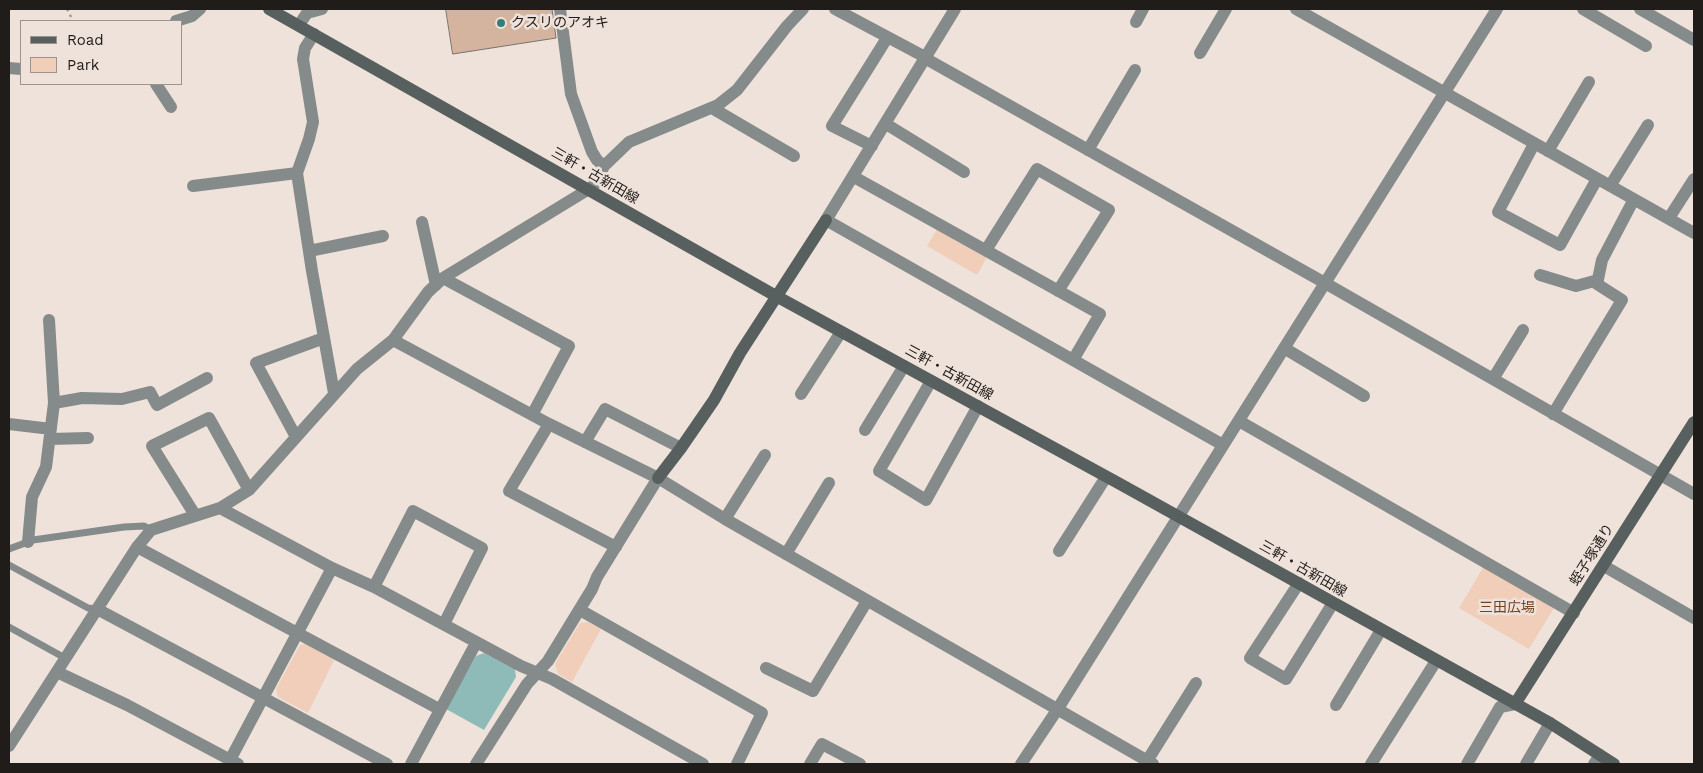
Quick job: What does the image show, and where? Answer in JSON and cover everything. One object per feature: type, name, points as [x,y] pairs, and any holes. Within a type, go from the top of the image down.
[{"type":"street","points":[[179,20],[192,16],[200,9]]},
{"type":"street","name":"三軒・古新田線","points":[[269,9],[776,296],[1550,723],[1597,760],[1614,764]]},
{"type":"street","points":[[299,25],[307,13],[322,9]]},
{"type":"street","points":[[560,9],[571,94],[592,152],[604,166]]},
{"type":"street","points":[[9,746],[137,547],[151,530],[220,508],[249,490],[357,369],[393,340],[428,292],[439,282],[589,190],[595,184],[604,166],[629,142],[718,105],[737,90],[787,26],[803,9]]},
{"type":"street","points":[[835,9],[925,57],[930,62],[1324,283],[1694,494]]},
{"type":"street","points":[[476,764],[527,684],[548,661],[658,478],[714,400],[740,353],[854,177],[955,9]]},
{"type":"street","points":[[1136,22],[1143,9]]},
{"type":"street","points":[[1200,53],[1226,9]]},
{"type":"street","points":[[1296,9],[1694,233]]},
{"type":"street","points":[[1021,764],[1057,710],[1497,9]]},
{"type":"street","points":[[1583,9],[1646,46]]},
{"type":"street","points":[[1640,9],[1694,40]]},
{"type":"street","points":[[314,34],[305,48],[303,59],[313,122],[297,173],[334,393]]},
{"type":"street","points":[[872,146],[832,126],[887,38]]},
{"type":"street","points":[[1088,150],[1135,70]]},
{"type":"street","points":[[1548,151],[1589,82]]},
{"type":"street","points":[[157,85],[171,107]]},
{"type":"street","points":[[712,108],[794,156]]},
{"type":"street","points":[[886,124],[964,172]]},
{"type":"street","points":[[1610,186],[1648,125]]},
{"type":"street","points":[[1534,144],[1498,212],[1560,245],[1597,178]]},
{"type":"street","points":[[986,250],[1036,169],[1109,210],[1058,291]]},
{"type":"street","points":[[193,186],[297,173]]},
{"type":"street","points":[[854,177],[1100,314],[1073,360]]},
{"type":"street","points":[[1669,218],[1694,179]]},
{"type":"street","points":[[1553,414],[1622,300],[1597,284],[1602,260],[1634,199]]},
{"type":"street","points":[[826,220],[1223,445]]},
{"type":"street","points":[[422,222],[439,282],[569,346],[532,415]]},
{"type":"street","points":[[309,252],[383,236]]},
{"type":"street","points":[[1540,275],[1576,286],[1598,280]]},
{"type":"street","points":[[28,542],[32,497],[46,467],[54,403],[49,320]]},
{"type":"street","points":[[1493,379],[1523,330]]},
{"type":"street","points":[[801,394],[841,332]]},
{"type":"street","points":[[296,437],[256,362],[324,338]]},
{"type":"street","points":[[393,340],[549,424],[658,478],[725,519],[1150,763],[1196,683]]},
{"type":"street","points":[[1284,348],[1364,396]]},
{"type":"street","points":[[865,430],[904,366]]},
{"type":"street","points":[[54,403],[82,398],[122,399],[150,392],[157,405],[208,378]]},
{"type":"street","points":[[931,381],[879,471],[926,500],[978,406]]},
{"type":"street","points":[[584,442],[605,409],[681,448]]},
{"type":"street","points":[[195,515],[152,446],[209,418],[249,490]]},
{"type":"street","points":[[1238,420],[1574,613]]},
{"type":"street","name":"蛭子塚通り","points":[[1515,704],[1694,422]]},
{"type":"street","points":[[9,424],[51,434],[88,438]]},
{"type":"street","points":[[549,424],[509,491],[616,546]]},
{"type":"street","points":[[725,519],[765,455]]},
{"type":"street","points":[[1059,551],[1106,477]]},
{"type":"street","points":[[786,554],[830,483]]},
{"type":"street","points":[[220,508],[332,568],[374,587],[476,643],[552,679],[703,764]]},
{"type":"street","points":[[374,587],[413,511],[482,548],[444,624]]},
{"type":"street","points":[[137,547],[439,709]]},
{"type":"street","points":[[1604,566],[1694,618]]},
{"type":"street","points":[[57,672],[127,705],[234,762],[263,698],[332,568]]},
{"type":"street","points":[[1298,583],[1250,658],[1286,680],[1333,603]]},
{"type":"street","points":[[766,668],[813,691],[867,601]]},
{"type":"street","points":[[97,609],[387,764]]},
{"type":"street","points":[[580,610],[762,713],[737,764]]},
{"type":"street","points":[[1336,705],[1381,630]]},
{"type":"street","points":[[411,764],[476,643]]},
{"type":"street","points":[[1371,764],[1436,661]]},
{"type":"street","points":[[1467,764],[1500,707],[1515,704]]},
{"type":"street","points":[[1526,764],[1550,723]]},
{"type":"street","points":[[810,764],[822,744],[860,764]]},
{"type":"lane","points":[[9,549],[28,542],[60,535],[124,527],[144,526],[151,530]]},
{"type":"lane","points":[[9,565],[88,608],[97,609]]},
{"type":"lane","points":[[9,627],[65,658]]},
{"type":"green space","points":[[937,229],[987,257],[977,275],[927,246]]},
{"type":"green space","name":"三田広場","points":[[1484,566],[1554,608],[1529,649],[1459,608]]},
{"type":"green space","points":[[588,622],[601,629],[572,682],[558,674],[555,664],[580,623]]},
{"type":"green space","points":[[308,643],[335,658],[308,713],[278,697],[276,689],[300,645]]},
{"type":"water","points":[[484,653],[515,669],[516,677],[484,730],[446,709],[476,656]]},
{"type":"building","name":"クスリのアオキ","points":[[446,9],[552,9],[556,38],[453,54]]},
{"type":"place","name":"クスリのアオキ","points":[[501,23]]}]
